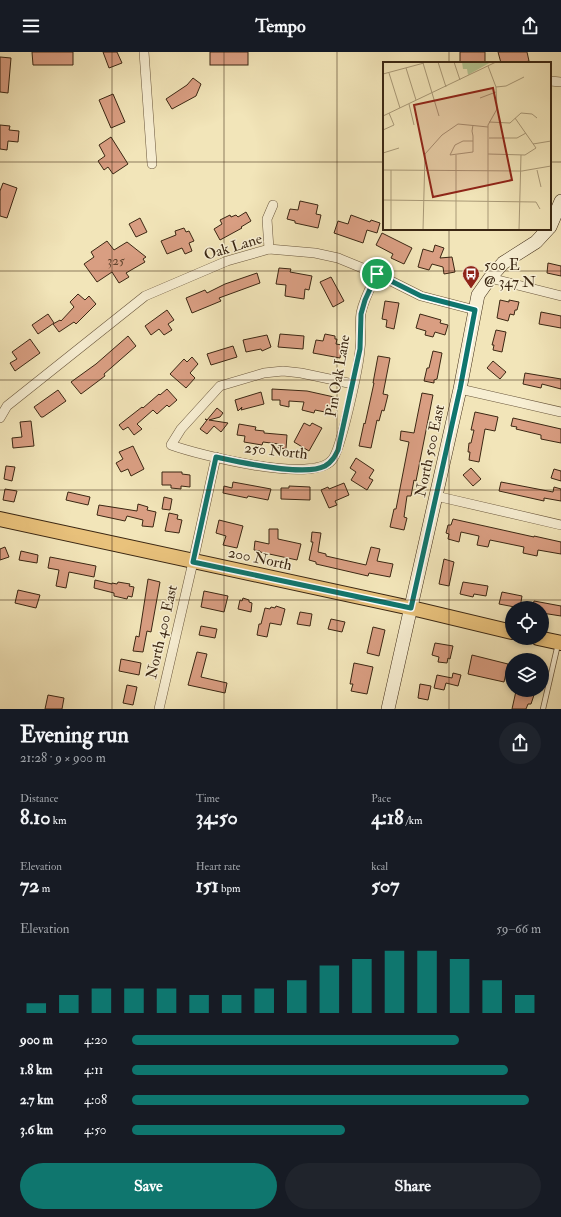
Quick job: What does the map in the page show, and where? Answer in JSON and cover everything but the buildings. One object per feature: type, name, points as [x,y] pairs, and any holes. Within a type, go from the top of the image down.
[{"type":"main road","name":"200 North","points":[[0,519],[411,608],[505,630]]},
{"type":"main road","points":[[549,641],[559,643]]},
{"type":"street","points":[[144,52],[152,164]]},
{"type":"street","points":[[551,81],[561,82]]},
{"type":"street","name":"North 500 East","points":[[551,224],[561,201]]},
{"type":"street","points":[[269,249],[267,219],[273,205]]},
{"type":"street","name":"North 500 East","points":[[388,709],[460,389],[478,295],[503,263],[536,242],[547,230]]},
{"type":"street","name":"Oak Lane","points":[[0,418],[8,406],[146,296],[227,261],[269,249],[315,252],[338,258],[377,274],[421,296],[475,310]]},
{"type":"street","name":"Pin Oak Lane","points":[[332,460],[338,450],[360,349],[361,314],[365,300],[377,274]]},
{"type":"street","points":[[490,278],[561,296]]},
{"type":"street","name":"250 North","points":[[332,460],[324,466],[313,469],[258,466],[187,451],[171,445],[181,429],[220,386],[264,373],[282,371],[300,373],[353,384]]},
{"type":"street","points":[[460,389],[561,412]]},
{"type":"street","name":"North 400 East","points":[[159,709],[216,457]]},
{"type":"street","points":[[436,496],[561,525]]},
{"type":"lane","points":[[543,709],[559,643]]},
{"type":"place","name":"500 E @ 347 N","points":[[471,289]]},
{"type":"route","points":[[377,274],[421,296],[475,310],[460,389],[411,608],[193,562],[216,457],[258,466],[292,469],[313,469],[324,466],[332,460],[338,450],[360,349],[361,314],[365,300],[377,274]]}]
